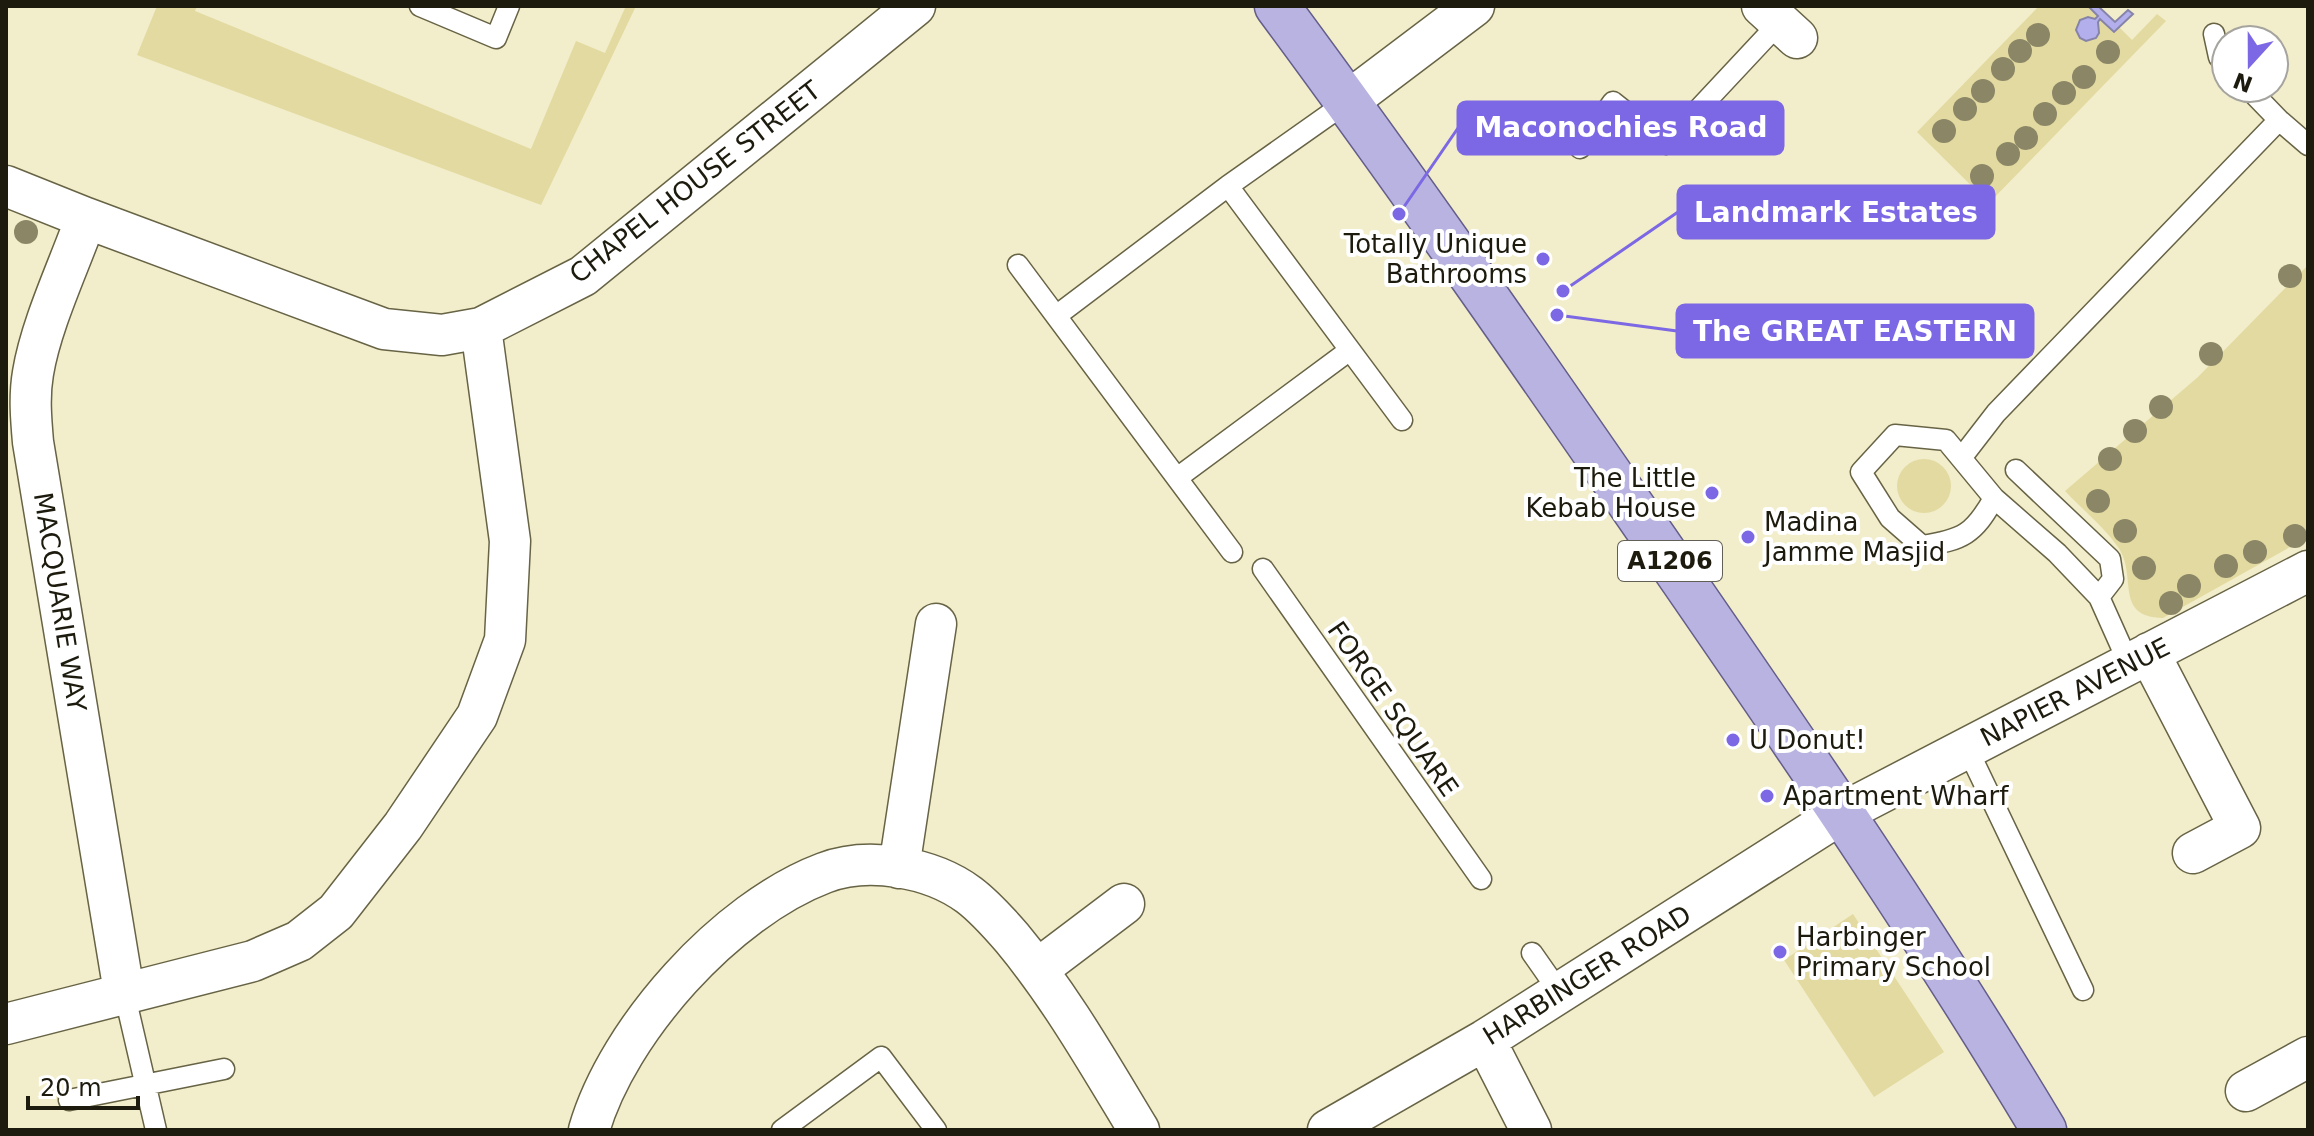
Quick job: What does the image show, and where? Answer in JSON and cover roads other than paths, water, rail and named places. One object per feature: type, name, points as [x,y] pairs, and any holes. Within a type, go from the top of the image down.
[{"type":"main road","name":"A1206","points":[[1277,6],[1543,377],[1842,813],[2033,1127]]},
{"type":"street","name":"CHAPEL HOUSE STREET","points":[[6,186],[384,329],[442,335],[481,328],[583,276],[871,19],[915,6]]},
{"type":"street","points":[[1347,102],[1474,6]]},
{"type":"street","name":"MACQUARIE WAY","points":[[86,218],[41,341],[33,373],[31,410],[33,442],[124,992]]},
{"type":"street","points":[[6,1024],[253,961],[299,941],[336,912],[371,869],[477,716],[505,640],[510,541],[481,328]]},
{"type":"street","name":"NAPIER AVENUE","points":[[1842,813],[2308,571]]},
{"type":"street","points":[[899,868],[936,624]]},
{"type":"street","points":[[2139,658],[2240,828],[2193,853]]},
{"type":"street","name":"HARBINGER ROAD","points":[[1328,1130],[1485,1040],[1842,813]]},
{"type":"street","points":[[589,1130],[608,1080],[630,1040],[656,1006],[732,930],[775,897],[826,872],[863,865],[899,868],[939,879],[968,894],[997,921],[1038,969],[1139,1130]]},
{"type":"street","points":[[1038,969],[1124,904]]},
{"type":"street","points":[[1485,1040],[1531,1130]]},
{"type":"street","points":[[2246,1091],[2308,1057]]},
{"type":"lane","points":[[420,6],[496,38],[509,6]]},
{"type":"lane","points":[[1580,148],[1613,102],[1666,144],[1780,22]]},
{"type":"lane","points":[[1056,316],[1228,186],[1347,102]]},
{"type":"lane","points":[[2264,104],[2308,145]]},
{"type":"lane","points":[[1962,457],[1996,413],[2279,120]]},
{"type":"lane","points":[[1228,186],[1402,420]]},
{"type":"lane","points":[[1018,265],[1232,552]]},
{"type":"lane","points":[[1177,478],[1350,350]]},
{"type":"lane","points":[[1994,498],[1975,529],[1947,542],[1922,546],[1890,518],[1861,472],[1895,435],[1946,440],[1994,498],[2057,553],[2099,597],[2139,658]]},
{"type":"lane","points":[[2016,470],[2110,559],[2113,579],[2099,597]]},
{"type":"lane","name":"FORGE SQUARE","points":[[1263,569],[1481,879]]},
{"type":"lane","points":[[1967,748],[2083,990]]},
{"type":"lane","points":[[1532,953],[1560,993]]},
{"type":"lane","points":[[124,992],[156,1130]]},
{"type":"lane","points":[[782,1130],[881,1057],[936,1130]]},
{"type":"lane","points":[[69,1100],[224,1069]]},
{"type":"place","name":"Maconochies Road","points":[[1399,214]]},
{"type":"place","name":"Totally Unique Bathrooms","points":[[1543,259]]},
{"type":"place","name":"Landmark Estates","points":[[1563,291]]},
{"type":"place","name":"The GREAT EASTERN","points":[[1557,315]]},
{"type":"place","name":"The Little Kebab House","points":[[1712,493]]},
{"type":"place","name":"Madina Jamme Masjid","points":[[1748,537]]},
{"type":"place","name":"U Donut!","points":[[1733,740]]},
{"type":"place","name":"Apartment Wharf","points":[[1767,796]]},
{"type":"place","name":"Harbinger Primary School","points":[[1780,952]]}]
